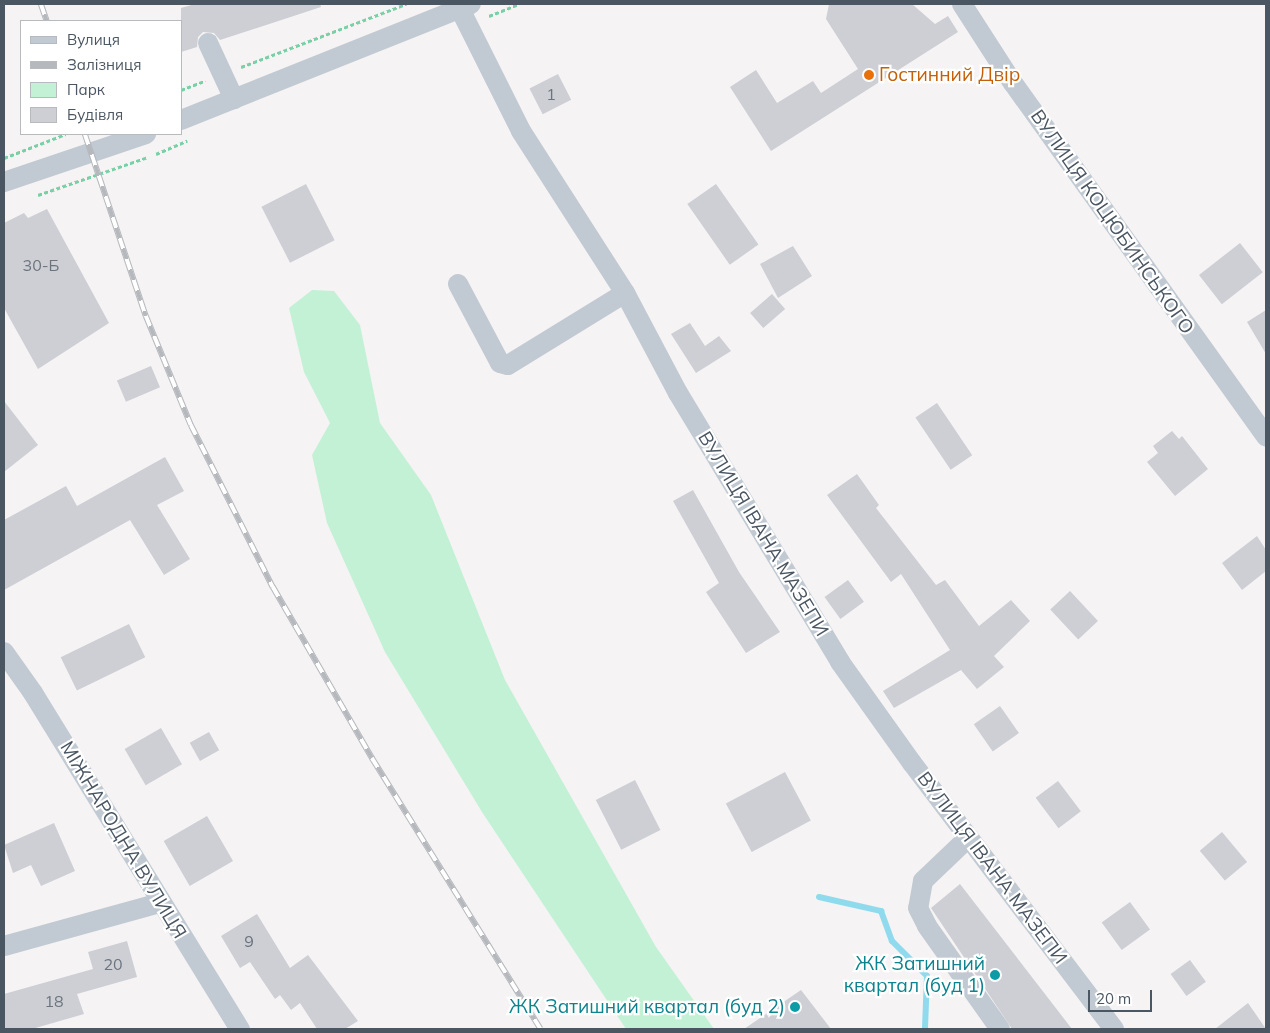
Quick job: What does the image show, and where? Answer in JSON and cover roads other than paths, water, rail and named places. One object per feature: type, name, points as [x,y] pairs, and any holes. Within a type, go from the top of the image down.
[{"type":"street","name":"ВУЛИЦЯ КОЦЮБИНСЬКОГО","points":[[962,4],[1013,83],[1266,437]]},
{"type":"street","points":[[182,120],[466,6]]},
{"type":"street","name":"ВУЛИЦЯ ІВАНА МАЗЕПИ","points":[[466,6],[521,130],[625,293],[678,393],[840,662],[968,838],[1114,1029]]},
{"type":"street","points":[[208,44],[234,99]]},
{"type":"street","points":[[4,182],[143,135]]},
{"type":"street","points":[[458,284],[500,363],[508,365],[625,293]]},
{"type":"street","name":"МІЖНАРОДНА ВУЛИЦЯ","points":[[4,652],[33,693],[160,903],[240,1029]]},
{"type":"street","points":[[968,838],[923,881],[918,908],[927,926],[1000,1029]]},
{"type":"street","points":[[4,946],[160,903]]},
{"type":"waterway","points":[[819,897],[881,911],[892,941],[927,976],[925,1029]]},
{"type":"railway","points":[[41,4],[47,20]]},
{"type":"railway","points":[[85,135],[146,316],[191,425],[273,587],[372,758],[541,1029]]},
{"type":"place","name":"Гостинний Двір","points":[[869,75]]},
{"type":"place","name":"ЖК Затишний квартал (буд 1)","points":[[995,975]]},
{"type":"place","name":"ЖК Затишний квартал (буд 2)","points":[[795,1007]]}]
